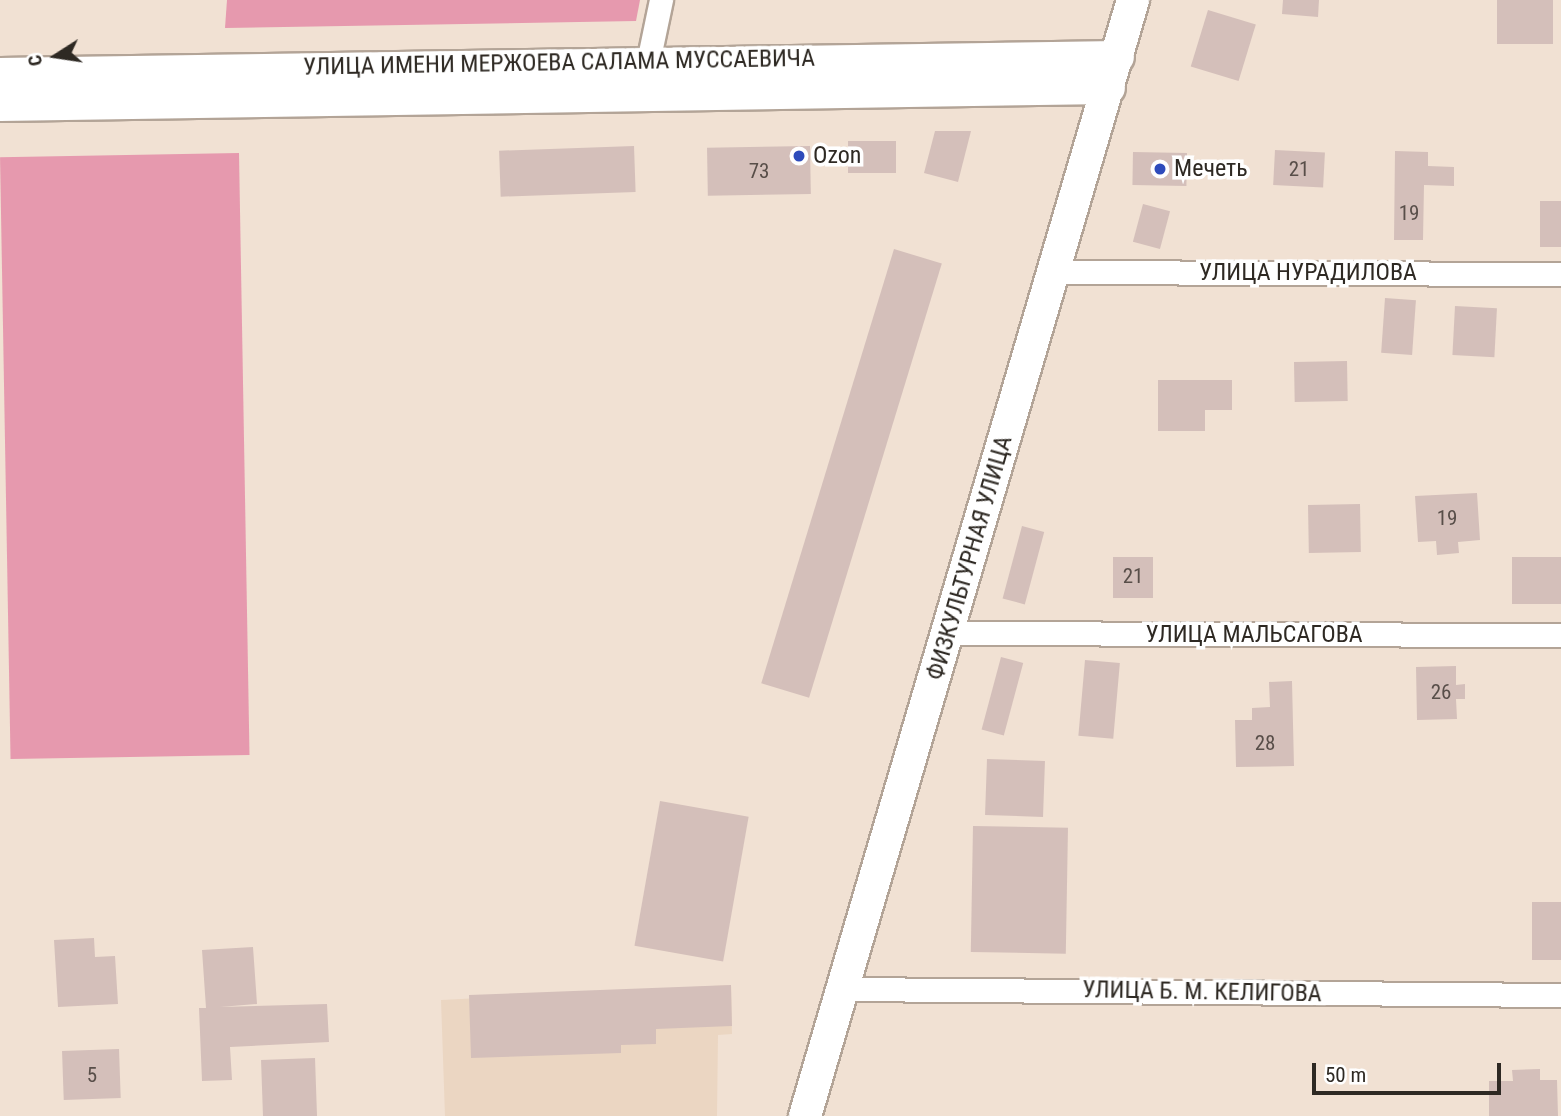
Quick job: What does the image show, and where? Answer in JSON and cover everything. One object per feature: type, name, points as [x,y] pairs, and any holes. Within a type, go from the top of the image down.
[{"type":"street","points":[[648,62],[661,0]]},
{"type":"street","name":"ФИЗКУЛЬТУРНАЯ УЛИЦА","points":[[805,1116],[1133,0]]},
{"type":"street","name":"УЛИЦА ИМЕНИ МЕРЖОЕВА САЛАМА МУССАЕВИЧА","points":[[0,74],[648,62],[1118,57]]},
{"type":"street","name":"УЛИЦА ИМЕНИ МЕРЖОЕВА САЛАМА МУССАЕВИЧА","points":[[0,105],[1109,89]]},
{"type":"street","name":"УЛИЦА НУРАДИЛОВА","points":[[1054,272],[1561,274]]},
{"type":"street","name":"УЛИЦА МАЛЬСАГОВА","points":[[948,633],[1561,635]]},
{"type":"street","name":"УЛИЦА Б. М. КЕЛИГОВА","points":[[843,989],[1561,995]]},
{"type":"shaded area","points":[[227,0],[640,0],[636,21],[225,28]]},
{"type":"shaded area","points":[[239,153],[250,755],[11,759],[0,157]]},
{"type":"shaded area","points":[[731,985],[732,1034],[718,1035],[717,1116],[445,1116],[441,1000]]},
{"type":"building","points":[[1283,0],[1319,0],[1318,17],[1282,14]]},
{"type":"building","points":[[1497,0],[1553,0],[1553,44],[1497,44]]},
{"type":"building","points":[[1208,10],[1256,25],[1239,81],[1191,66]]},
{"type":"building","points":[[935,131],[971,131],[958,182],[924,173]]},
{"type":"building","points":[[848,141],[896,141],[896,173],[848,173]]},
{"type":"building","points":[[634,146],[636,192],[501,197],[499,151]]},
{"type":"building","points":[[810,146],[811,194],[708,196],[707,148]]},
{"type":"building","points":[[1275,150],[1325,153],[1323,188],[1273,185]]},
{"type":"building","points":[[1395,151],[1428,152],[1428,166],[1454,167],[1454,186],[1424,185],[1423,240],[1394,240]]},
{"type":"building","name":"Мечеть","points":[[1133,152],[1187,153],[1186,186],[1132,185]]},
{"type":"building","points":[[1540,201],[1561,201],[1561,247],[1540,247]]},
{"type":"building","points":[[1143,204],[1170,211],[1160,249],[1133,242]]},
{"type":"building","points":[[894,249],[942,264],[809,698],[761,683]]},
{"type":"building","points":[[1385,298],[1416,300],[1412,355],[1381,353]]},
{"type":"building","points":[[1455,306],[1497,308],[1494,357],[1452,355]]},
{"type":"building","points":[[1347,361],[1348,401],[1295,402],[1294,362]]},
{"type":"building","points":[[1158,380],[1232,380],[1232,410],[1205,410],[1205,431],[1158,431]]},
{"type":"building","points":[[1477,493],[1480,540],[1458,542],[1459,553],[1437,555],[1436,541],[1418,542],[1415,496]]},
{"type":"building","points":[[1360,504],[1361,552],[1309,553],[1308,505]]},
{"type":"building","points":[[1022,526],[1044,532],[1025,604],[1003,598]]},
{"type":"building","points":[[1113,557],[1153,557],[1153,598],[1113,598]]},
{"type":"building","points":[[1512,557],[1561,557],[1561,604],[1512,604]]},
{"type":"building","points":[[1001,657],[1023,663],[1004,735],[982,729]]},
{"type":"building","points":[[1085,660],[1120,663],[1113,739],[1078,736]]},
{"type":"building","points":[[1456,666],[1456,685],[1465,684],[1465,699],[1456,699],[1457,719],[1417,720],[1416,667]]},
{"type":"building","points":[[1292,681],[1294,766],[1236,767],[1235,720],[1252,720],[1252,708],[1270,707],[1269,682]]},
{"type":"building","points":[[987,759],[1045,761],[1043,817],[985,815]]},
{"type":"building","points":[[660,801],[749,817],[723,961],[634,946]]},
{"type":"building","points":[[973,826],[1068,828],[1066,954],[971,952]]},
{"type":"building","points":[[1532,902],[1561,902],[1561,960],[1532,960]]},
{"type":"building","points":[[94,938],[95,957],[115,956],[118,1004],[58,1007],[54,940]]},
{"type":"building","points":[[253,947],[257,1004],[220,1007],[327,1004],[329,1042],[230,1047],[232,1080],[202,1081],[199,1008],[206,1008],[202,950]]},
{"type":"building","points":[[731,985],[732,1026],[656,1029],[656,1044],[621,1045],[621,1053],[471,1058],[469,995]]},
{"type":"building","points":[[119,1049],[121,1098],[64,1100],[62,1051]]},
{"type":"building","points":[[315,1058],[317,1116],[263,1116],[261,1060]]},
{"type":"building","points":[[1540,1069],[1540,1080],[1557,1080],[1558,1116],[1489,1116],[1489,1081],[1513,1081],[1512,1070]]},
{"type":"place","name":"Ozon","points":[[799,156]]},
{"type":"place","name":"Мечеть","points":[[1160,169]]}]
